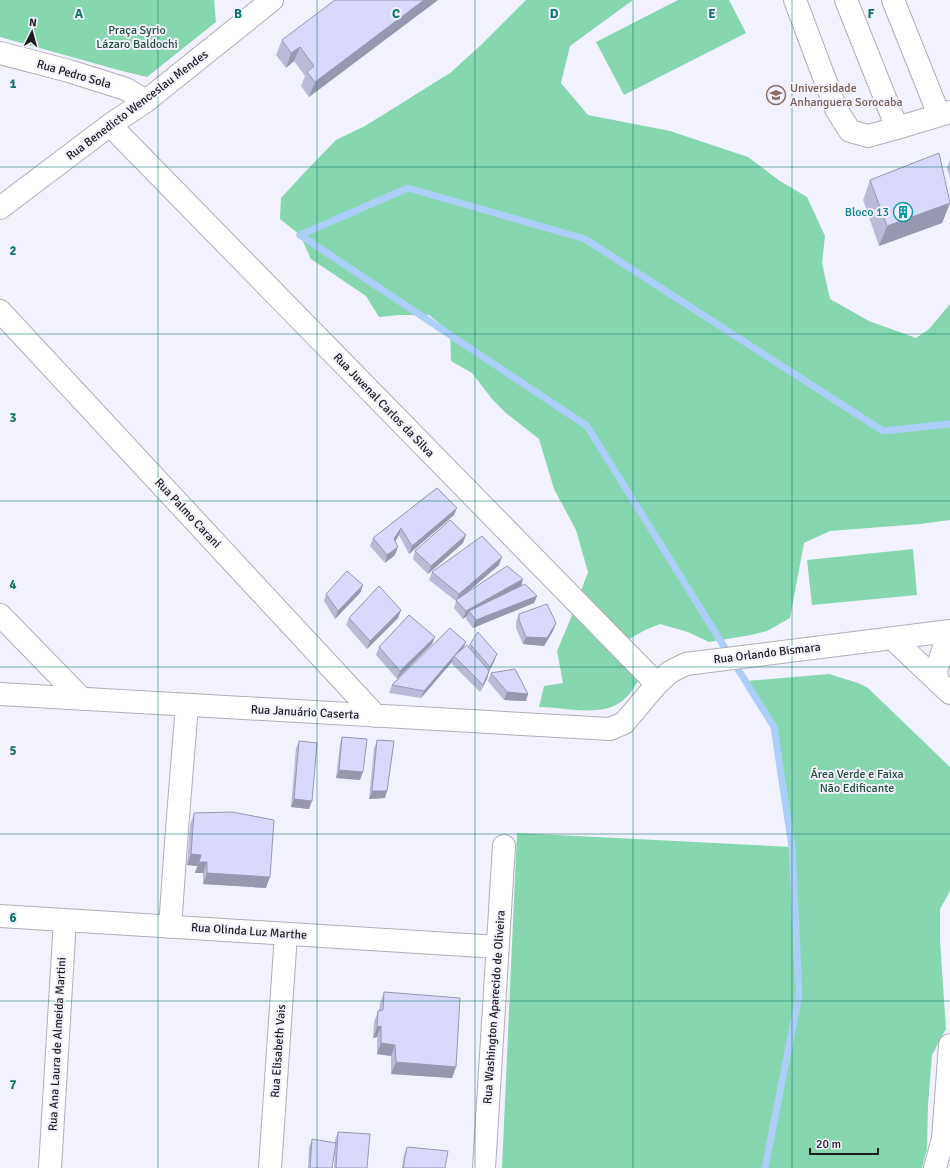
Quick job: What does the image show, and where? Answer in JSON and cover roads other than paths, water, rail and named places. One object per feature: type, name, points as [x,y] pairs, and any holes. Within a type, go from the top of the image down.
[{"type":"street","name":"Rua Benedicto Wenceslau Mendes","points":[[0,208],[110,125],[146,101],[272,0]]},
{"type":"street","points":[[795,0],[836,109],[850,131],[868,136],[944,114],[893,0]]},
{"type":"street","points":[[846,0],[897,128]]},
{"type":"street","name":"Rua Pedro Sola","points":[[0,53],[70,71],[126,89],[146,101]]},
{"type":"street","name":"Rua Juvenal Carlos da Silva","points":[[110,125],[657,684]]},
{"type":"street","name":"Rua Palmo Carani","points":[[0,311],[376,716]]},
{"type":"street","points":[[0,615],[82,699]]},
{"type":"street","name":"Rua Orlando Bismara","points":[[610,729],[624,723],[657,684],[670,672],[686,664],[950,631]]},
{"type":"street","points":[[944,688],[936,671],[945,644],[950,635]]},
{"type":"street","points":[[892,638],[944,688]]},
{"type":"street","name":"Rua Januário Caserta","points":[[0,694],[610,729]]},
{"type":"street","points":[[170,926],[188,705]]},
{"type":"street","name":"Rua Washington Aparecido de Oliveira","points":[[484,1168],[504,846]]},
{"type":"street","name":"Rua Olinda Luz Marthe","points":[[0,916],[498,947]]},
{"type":"street","name":"Rua Ana Laura de Almeida Martini","points":[[50,1168],[64,920]]},
{"type":"street","name":"Rua Elisabeth Vais","points":[[270,1168],[286,934]]},
{"type":"street","points":[[935,1168],[943,1139],[950,1045]]},
{"type":"waterway","points":[[300,235],[408,188],[585,239],[883,431],[950,424]]},
{"type":"waterway","points":[[300,235],[587,426],[774,727],[792,847],[799,995],[765,1168]]},
{"type":"place","name":"Universidade Anhanguera Sorocaba","points":[[776,95]]},
{"type":"place","name":"Bloco 13","points":[[903,212]]},
{"type":"park label","name":"Praça Syrio Lázaro Baldochi","points":[[137,37]]},
{"type":"park label","name":"Área Verde e Faixa Não Edificante","points":[[857,781]]}]
